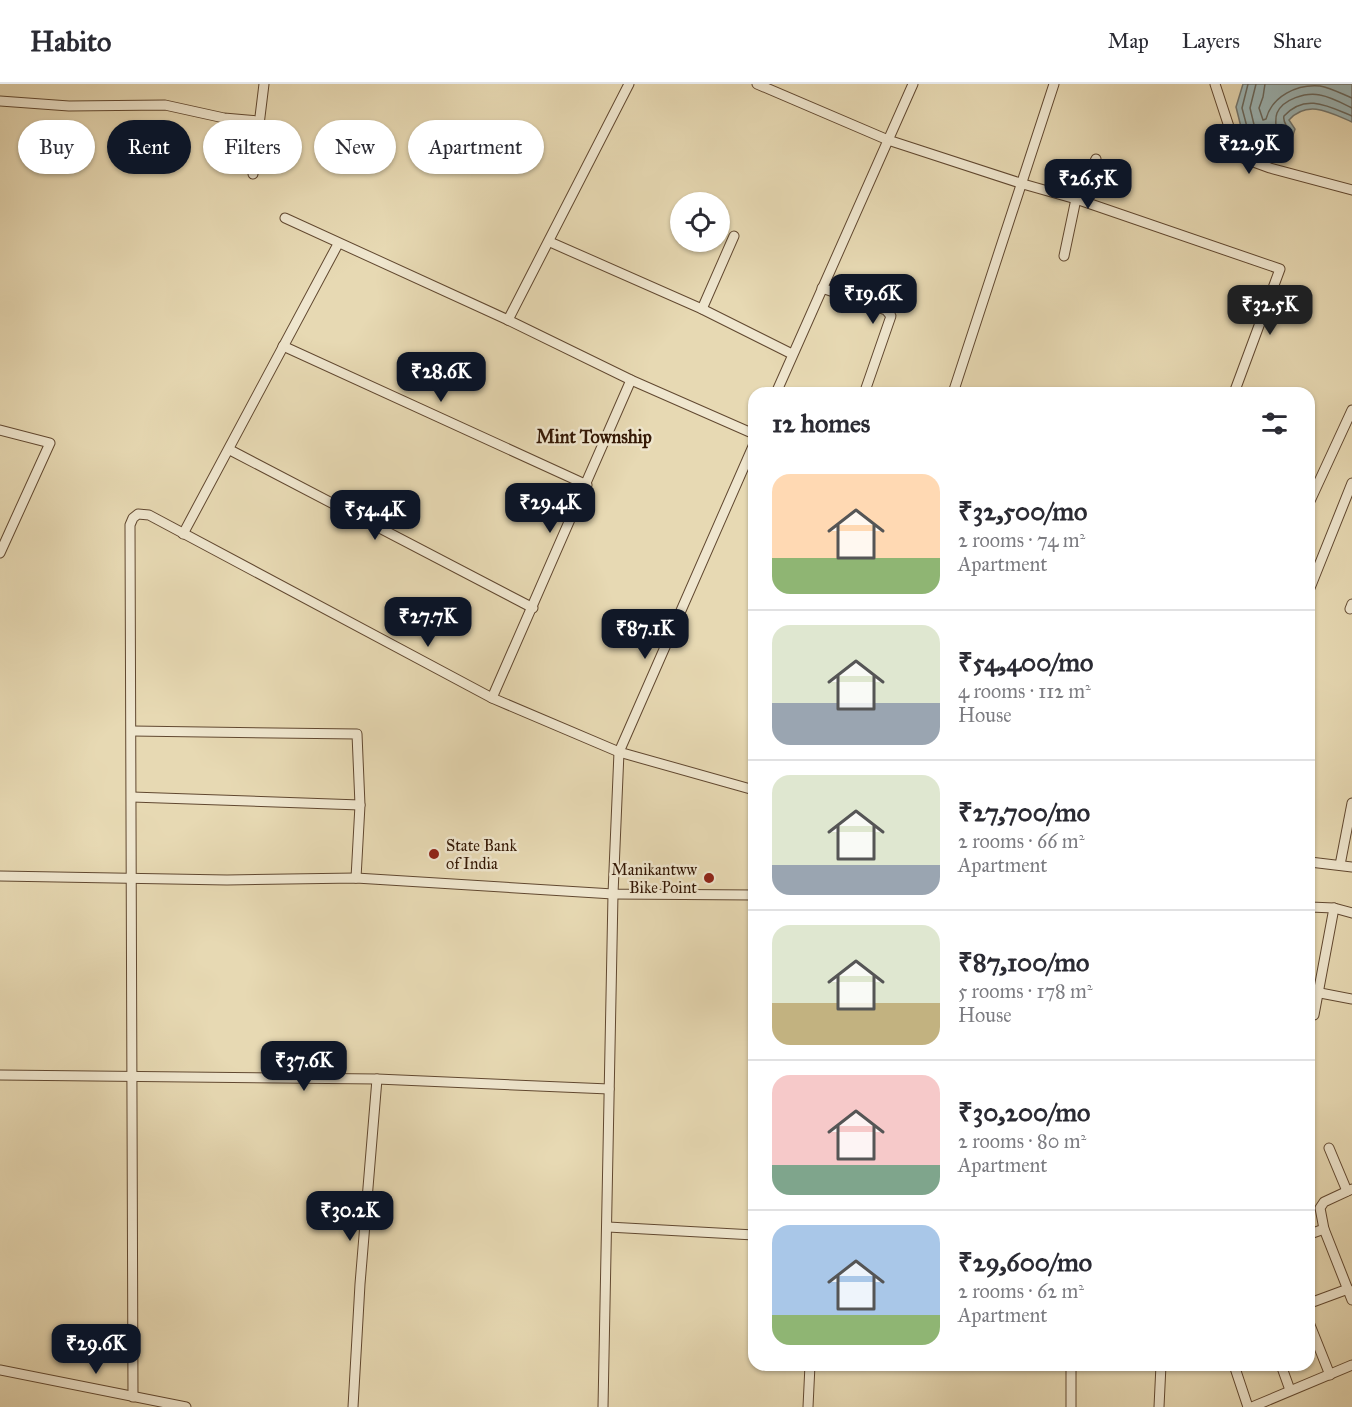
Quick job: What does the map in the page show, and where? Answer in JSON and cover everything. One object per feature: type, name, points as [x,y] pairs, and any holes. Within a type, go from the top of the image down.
[{"type":"street","points":[[258,120],[264,84]]},
{"type":"street","points":[[508,320],[629,84]]},
{"type":"street","points":[[757,84],[888,140],[1076,199],[1280,269],[1236,387]]},
{"type":"street","points":[[778,387],[913,84]]},
{"type":"street","points":[[955,387],[1054,84]]},
{"type":"street","points":[[1215,84],[1240,157],[1270,168],[1352,190]]},
{"type":"street","points":[[0,101],[69,106],[154,104],[241,120]]},
{"type":"street","points":[[1064,256],[1076,199],[1096,159]]},
{"type":"street","points":[[285,218],[508,320],[631,380],[748,431]]},
{"type":"street","points":[[702,309],[734,236]]},
{"type":"street","points":[[550,242],[702,309],[792,354]]},
{"type":"street","points":[[183,534],[230,450],[338,244]]},
{"type":"street","points":[[822,288],[885,310],[891,316],[866,387]]},
{"type":"street","points":[[283,346],[587,485]]},
{"type":"street","points":[[492,698],[631,380]]},
{"type":"street","points":[[1315,490],[1352,410]]},
{"type":"street","points":[[0,430],[50,443],[0,553]]},
{"type":"street","points":[[230,450],[532,608]]},
{"type":"street","points":[[603,1407],[613,894],[619,753],[748,458]]},
{"type":"street","points":[[1315,568],[1352,485]]},
{"type":"street","points":[[133,1397],[130,525],[133,518],[143,513],[492,698],[619,753],[748,788]]},
{"type":"street","points":[[132,731],[357,734],[360,805],[356,878]]},
{"type":"street","points":[[132,797],[360,805]]},
{"type":"street","points":[[1340,865],[1352,803]]},
{"type":"street","points":[[1315,862],[1352,867]]},
{"type":"street","points":[[0,876],[132,879],[356,878],[613,894],[748,895]]},
{"type":"street","points":[[1315,907],[1334,908],[1352,913]]},
{"type":"street","points":[[1315,988],[1334,908]]},
{"type":"street","points":[[1315,992],[1352,999]]},
{"type":"street","points":[[0,1076],[377,1079],[609,1089]]},
{"type":"street","points":[[353,1407],[360,1284],[377,1079]]},
{"type":"street","points":[[1329,1148],[1349,1190],[1320,1205],[1324,1229],[1352,1300]]},
{"type":"street","points":[[608,1227],[748,1235]]},
{"type":"street","points":[[1315,1232],[1324,1229]]},
{"type":"street","points":[[1315,1301],[1348,1289]]},
{"type":"street","points":[[1315,1338],[1330,1375]]},
{"type":"street","points":[[1236,1371],[1250,1407],[1352,1365]]},
{"type":"street","points":[[0,1370],[186,1407]]},
{"type":"street","points":[[808,1407],[810,1371]]},
{"type":"street","points":[[1071,1371],[1071,1407]]},
{"type":"street","points":[[1159,1407],[1161,1371]]},
{"type":"street","points":[[1283,1371],[1290,1390]]},
{"type":"water","points":[[1243,84],[1352,84],[1352,122],[1320,110],[1304,110],[1289,120],[1295,129],[1292,138],[1277,142],[1270,154],[1260,154],[1246,147],[1236,107]]},
{"type":"place","name":"State Bank of India","points":[[434,854]]},
{"type":"place","name":"Manikantww Bike Point","points":[[709,878]]},
{"type":"district","name":"Mint Township","points":[[594,437]]}]
